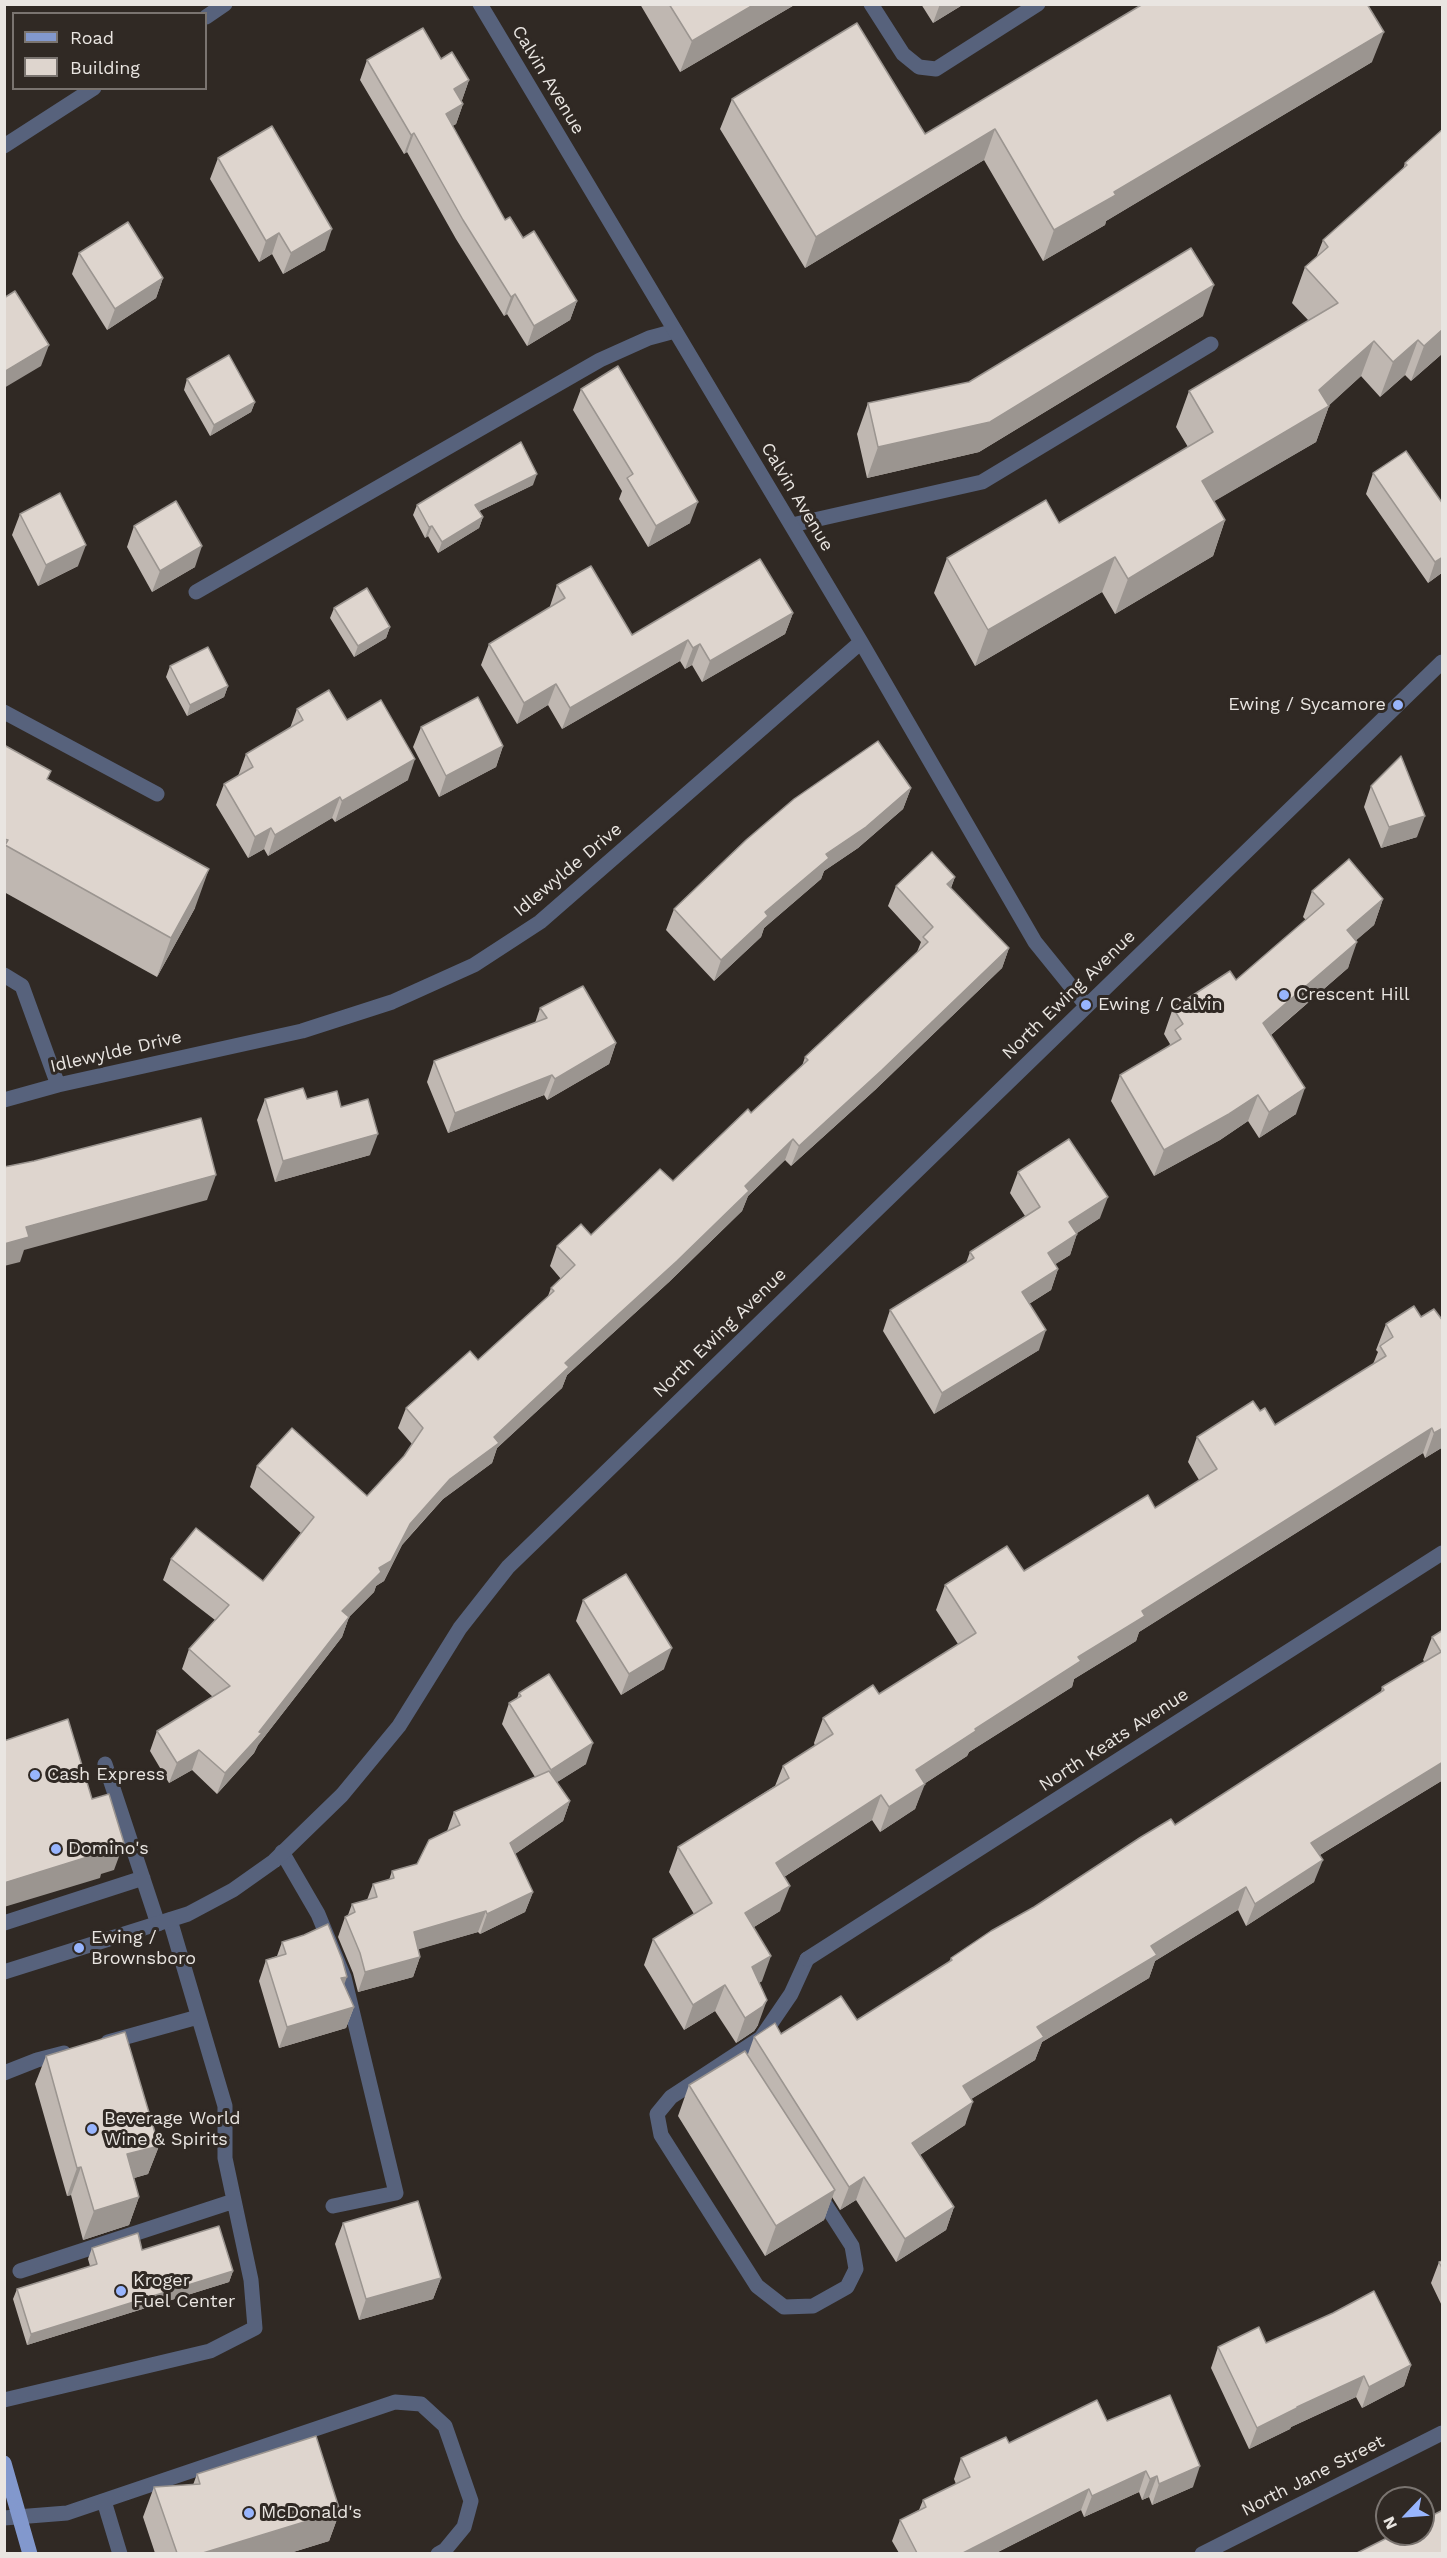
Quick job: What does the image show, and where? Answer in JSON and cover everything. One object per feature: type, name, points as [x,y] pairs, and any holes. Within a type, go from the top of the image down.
[{"type":"main road","points":[[4,2463],[12,2518],[30,2553]]},
{"type":"street","points":[[207,16],[225,4]]},
{"type":"street","name":"Calvin Avenue","points":[[480,4],[792,525],[1035,942],[1086,1005]]},
{"type":"street","points":[[871,4],[903,54],[919,67],[936,69],[1038,4]]},
{"type":"street","points":[[4,146],[91,90]]},
{"type":"street","points":[[196,592],[600,360],[649,338],[675,331]]},
{"type":"street","points":[[792,525],[982,482],[1211,344]]},
{"type":"street","name":"Idlewylde Drive","points":[[4,1100],[58,1085],[302,1030],[392,1002],[474,965],[540,922],[861,642]]},
{"type":"street","name":"North Ewing Avenue","points":[[4,1972],[188,1914],[233,1890],[282,1852],[342,1795],[399,1726],[460,1628],[508,1567],[1086,1005],[1443,662]]},
{"type":"street","points":[[4,712],[157,794]]},
{"type":"street","points":[[4,975],[22,986],[58,1085]]},
{"type":"street","name":"North Keats Avenue","points":[[807,2177],[852,2246],[856,2269],[847,2287],[813,2306],[784,2307],[757,2286],[662,2134],[657,2114],[671,2097],[734,2063],[761,2038],[791,1994],[807,1959],[1443,1553]]},
{"type":"street","points":[[4,2400],[210,2352],[255,2328],[251,2280],[225,2158],[225,2106],[198,2017],[164,1922],[143,1878],[105,1764]]},
{"type":"street","points":[[282,1852],[318,1914],[344,1977],[396,2193],[333,2206]]},
{"type":"street","points":[[4,1923],[143,1878]]},
{"type":"street","points":[[4,2073],[37,2060],[198,2017]]},
{"type":"street","points":[[20,2271],[234,2201]]},
{"type":"street","points":[[12,2518],[67,2513],[395,2402],[421,2404],[445,2426],[471,2501],[464,2527],[445,2550],[438,2553]]},
{"type":"street","name":"North Jane Street","points":[[1202,2553],[1443,2433]]},
{"type":"street","points":[[104,2501],[120,2553]]},
{"type":"building","points":[[669,4],[755,4],[692,41]]},
{"type":"building","points":[[1143,4],[1367,4],[1384,32],[1114,192],[1116,195],[1054,230],[995,129],[816,237],[732,99],[857,23],[925,134]]},
{"type":"building","points":[[423,28],[441,59],[452,52],[469,80],[454,89],[463,104],[446,114],[505,220],[510,217],[523,238],[534,231],[577,301],[534,326],[515,294],[511,297],[463,220],[414,133],[411,135],[367,60]]},
{"type":"building","points":[[272,126],[332,229],[291,253],[279,233],[266,241],[218,158]]},
{"type":"building","points":[[1443,129],[1443,329],[1424,346],[1418,340],[1393,362],[1374,341],[1319,390],[1329,406],[1202,481],[1225,520],[1128,579],[1115,557],[988,630],[947,558],[1046,500],[1059,523],[1213,432],[1189,391],[1338,303],[1305,267],[1328,247],[1323,240],[1407,165],[1405,163]]},
{"type":"building","points":[[128,222],[163,278],[115,309],[79,253]]},
{"type":"building","points":[[1191,248],[1214,285],[990,422],[878,447],[868,403],[969,382]]},
{"type":"building","points":[[15,291],[49,345],[4,372],[4,298]]},
{"type":"building","points":[[229,355],[255,402],[214,425],[187,379]]},
{"type":"building","points":[[618,366],[698,502],[656,526],[627,478],[633,474],[581,389]]},
{"type":"building","points":[[521,442],[537,474],[475,505],[483,517],[442,542],[432,526],[429,527],[417,505]]},
{"type":"building","points":[[1406,451],[1443,504],[1443,557],[1435,562],[1373,473]]},
{"type":"building","points":[[60,493],[86,545],[46,565],[20,514]]},
{"type":"building","points":[[176,501],[202,546],[160,571],[134,526]]},
{"type":"building","points":[[760,559],[793,613],[710,661],[700,644],[693,648],[688,640],[570,708],[556,684],[524,703],[489,644],[565,598],[557,585],[591,566],[632,635]]},
{"type":"building","points":[[367,588],[390,627],[358,646],[334,608]]},
{"type":"building","points":[[208,647],[228,686],[190,705],[170,666]]},
{"type":"building","points":[[329,690],[347,720],[381,700],[415,759],[342,801],[340,797],[275,835],[271,828],[255,837],[224,784],[253,767],[246,754],[303,720],[297,709]]},
{"type":"building","points":[[478,697],[503,746],[446,776],[421,727]]},
{"type":"building","points":[[878,741],[911,788],[866,827],[826,854],[829,858],[765,912],[768,916],[721,960],[674,909],[746,840],[794,799]]},
{"type":"building","points":[[4,745],[51,771],[47,779],[209,869],[171,938],[5,845],[8,840],[4,839]]},
{"type":"building","points":[[1401,756],[1425,816],[1389,827],[1371,786]]},
{"type":"building","points":[[932,852],[955,877],[947,884],[1009,948],[799,1146],[793,1139],[745,1186],[749,1191],[677,1261],[565,1363],[569,1367],[494,1437],[499,1443],[450,1479],[410,1524],[391,1561],[379,1568],[381,1572],[342,1611],[349,1617],[259,1732],[262,1733],[225,1773],[199,1750],[177,1763],[157,1731],[230,1686],[189,1649],[229,1605],[171,1559],[196,1528],[263,1581],[314,1517],[257,1466],[292,1428],[367,1496],[404,1456],[423,1428],[406,1408],[470,1351],[478,1360],[554,1291],[551,1288],[575,1265],[557,1246],[581,1224],[591,1235],[660,1169],[673,1181],[748,1109],[751,1113],[808,1060],[805,1057],[928,942],[923,937],[933,927],[896,886]]},
{"type":"building","points":[[1349,859],[1383,899],[1347,930],[1357,942],[1263,1023],[1305,1088],[1269,1112],[1258,1095],[1164,1150],[1120,1075],[1181,1039],[1175,1030],[1183,1024],[1173,1008],[1230,971],[1236,980],[1324,904],[1312,891]]},
{"type":"building","points":[[583,986],[616,1043],[555,1079],[552,1075],[455,1113],[434,1061],[547,1018],[540,1008]]},
{"type":"building","points":[[303,1088],[307,1099],[337,1091],[341,1107],[368,1099],[378,1134],[283,1161],[265,1099]]},
{"type":"building","points":[[201,1118],[216,1175],[26,1227],[29,1237],[4,1244],[4,1167]]},
{"type":"building","points":[[1069,1139],[1108,1197],[1069,1222],[1077,1234],[1048,1253],[1058,1269],[1022,1292],[1046,1330],[942,1393],[890,1310],[974,1258],[970,1252],[1040,1207],[1018,1172]]},
{"type":"building","points":[[1414,1306],[1421,1317],[1434,1309],[1443,1321],[1443,1428],[1434,1433],[1432,1428],[1142,1611],[1145,1616],[1078,1657],[1081,1661],[916,1770],[925,1784],[889,1807],[881,1795],[776,1863],[790,1886],[745,1913],[771,1956],[752,1967],[767,2000],[763,2006],[745,2018],[725,1985],[693,2005],[653,1939],[712,1903],[678,1847],[789,1778],[783,1766],[833,1734],[823,1718],[873,1685],[879,1694],[976,1633],[945,1585],[1007,1546],[1024,1571],[1148,1495],[1155,1508],[1217,1469],[1197,1437],[1253,1401],[1260,1411],[1265,1408],[1275,1425],[1386,1356],[1380,1346],[1393,1337],[1386,1324]]},
{"type":"building","points":[[626,1574],[672,1648],[629,1674],[583,1600]]},
{"type":"building","points":[[1443,1630],[1443,1762],[1311,1843],[1323,1860],[1255,1904],[1246,1887],[1151,1946],[1157,1955],[1037,2027],[1044,2037],[963,2086],[973,2102],[912,2143],[954,2207],[905,2239],[864,2177],[849,2187],[754,2037],[775,2023],[781,2034],[841,1996],[857,2020],[952,1960],[951,1958],[991,1931],[1034,1907],[1141,1837],[1171,1819],[1175,1825],[1384,1690],[1382,1687],[1441,1652],[1432,1637]]},
{"type":"building","points":[[549,1674],[593,1743],[551,1770],[509,1703],[521,1696],[519,1693]]},
{"type":"building","points":[[68,1719],[92,1799],[109,1794],[124,1843],[109,1847],[110,1850],[4,1883],[4,1741]]},
{"type":"building","points":[[549,1771],[570,1801],[510,1843],[533,1892],[487,1914],[486,1911],[414,1932],[420,1957],[365,1972],[345,1917],[355,1912],[352,1904],[377,1897],[373,1884],[394,1878],[392,1871],[417,1864],[429,1840],[460,1825],[454,1812]]},
{"type":"building","points":[[328,1924],[347,1977],[341,1978],[354,2007],[287,2027],[266,1960],[286,1954],[282,1942]]},
{"type":"building","name":"Beverage World Wine & Spirits","points":[[125,2032],[159,2146],[127,2154],[139,2197],[94,2211],[81,2167],[77,2168],[46,2056]]},
{"type":"building","points":[[745,2051],[835,2190],[776,2226],[689,2085]]},
{"type":"building","points":[[418,2201],[441,2278],[366,2299],[343,2223]]},
{"type":"building","name":"Kroger Fuel Center","points":[[219,2226],[233,2271],[31,2334],[17,2289],[97,2264],[92,2248],[138,2233],[142,2250]]},
{"type":"building","points":[[1374,2291],[1411,2365],[1369,2387],[1364,2376],[1257,2428],[1218,2347],[1259,2327],[1266,2343],[1333,2313]]},
{"type":"building","points":[[1170,2395],[1200,2466],[1159,2484],[1157,2476],[1150,2479],[1146,2471],[1092,2496],[1089,2489],[963,2553],[917,2553],[900,2520],[926,2507],[923,2500],[970,2477],[961,2458],[1006,2437],[1009,2443],[1097,2400],[1107,2421]]},
{"type":"building","points":[[316,2436],[340,2511],[203,2553],[177,2553],[154,2487],[200,2484],[197,2474]]},
{"type":"building","points":[[1443,2510],[1443,2553],[1357,2553],[1375,2544],[1375,2546],[1435,2546],[1435,2514]]},
{"type":"place","name":"Ewing / Sycamore","points":[[1398,705]]},
{"type":"place","name":"Crescent Hill","points":[[1284,995]]},
{"type":"place","name":"Ewing / Calvin","points":[[1086,1005]]},
{"type":"place","name":"Cash Express","points":[[35,1775]]},
{"type":"place","name":"Domino's","points":[[56,1849]]},
{"type":"place","name":"Ewing / Brownsboro","points":[[79,1948]]},
{"type":"place","name":"Beverage World Wine & Spirits","points":[[92,2129]]},
{"type":"place","name":"Kroger Fuel Center","points":[[121,2291]]},
{"type":"place","name":"McDonald's","points":[[249,2513]]}]
